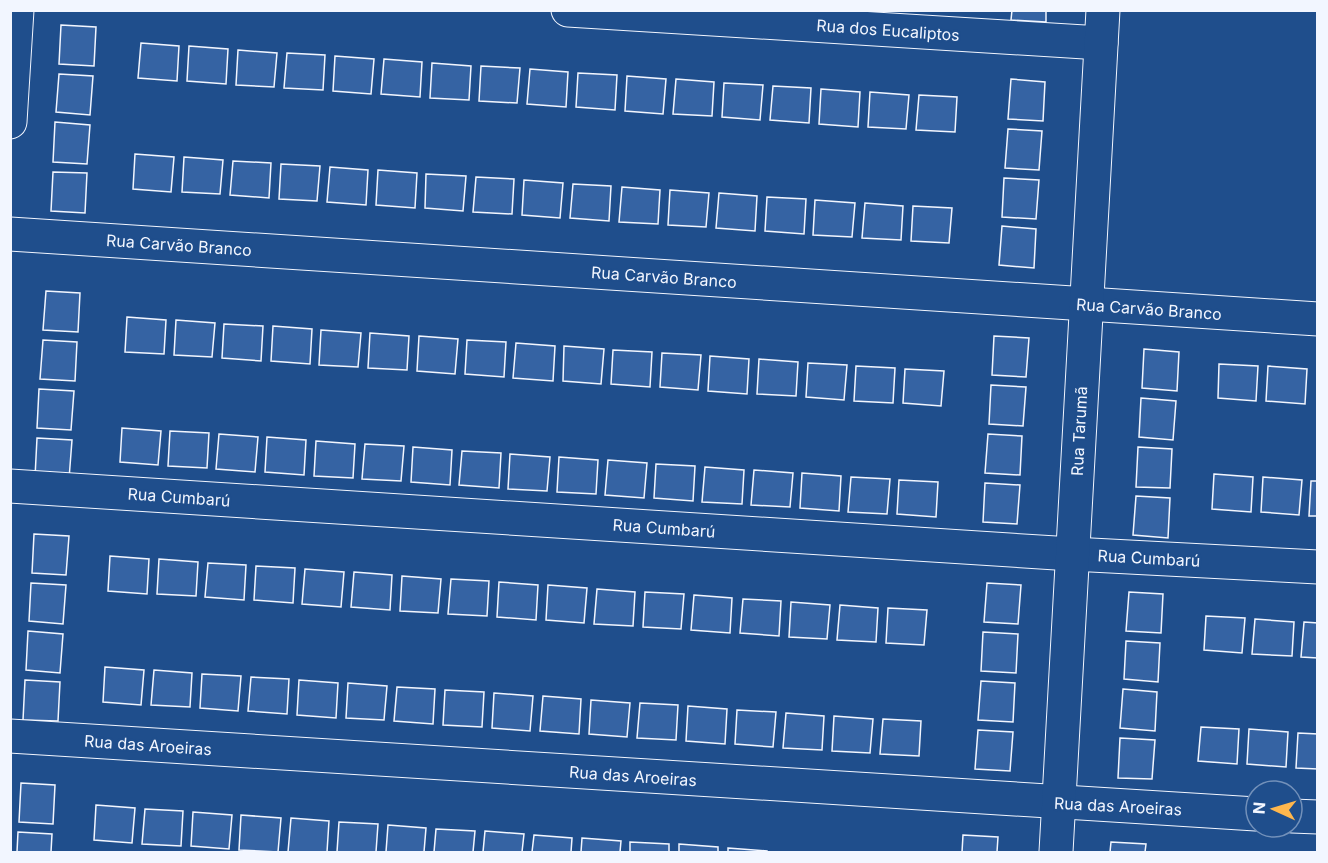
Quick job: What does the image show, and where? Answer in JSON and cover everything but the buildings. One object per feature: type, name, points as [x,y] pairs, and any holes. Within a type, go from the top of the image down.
[{"type":"street","points":[[10,122],[17,10]]},
{"type":"street","name":"Rua dos Eucaliptos","points":[[568,10],[1101,43]]},
{"type":"street","name":"Rua Tarumã","points":[[1056,852],[1103,10]]},
{"type":"street","name":"Rua Carvão Branco","points":[[10,234],[1317,319]]},
{"type":"street","name":"Rua Cumbarú","points":[[10,486],[1072,554],[1317,567]]},
{"type":"street","name":"Rua das Aroeiras","points":[[10,736],[1059,803],[1244,812]]}]
